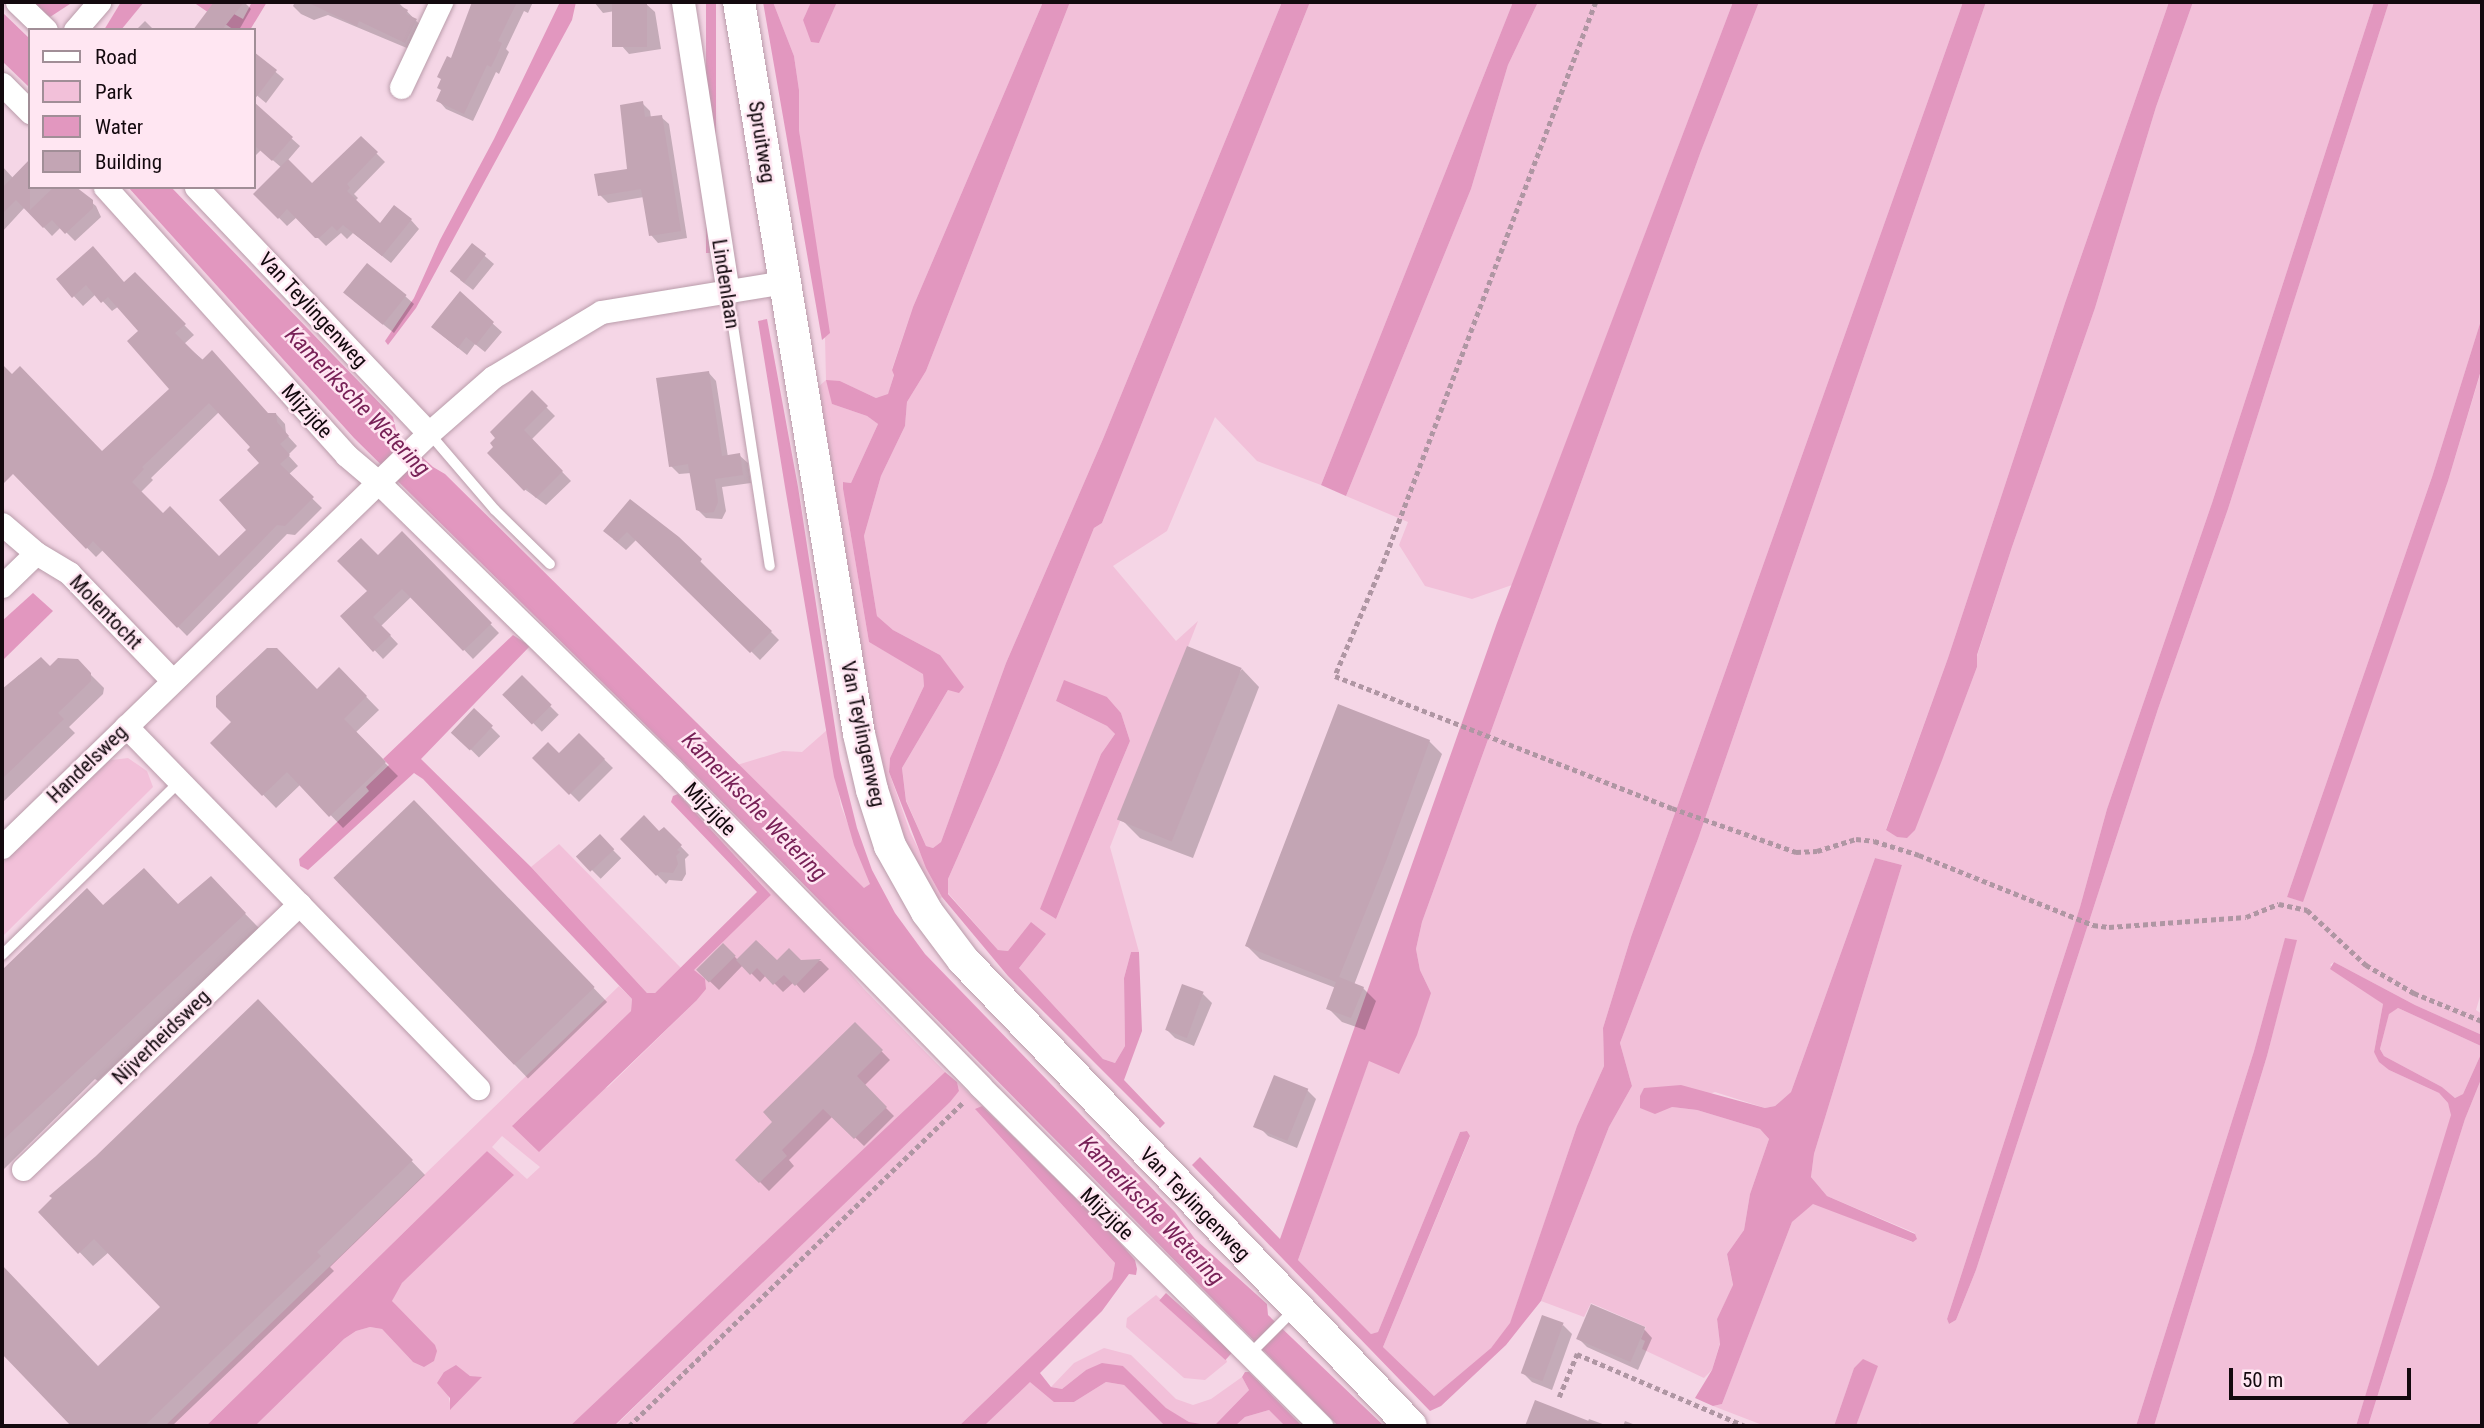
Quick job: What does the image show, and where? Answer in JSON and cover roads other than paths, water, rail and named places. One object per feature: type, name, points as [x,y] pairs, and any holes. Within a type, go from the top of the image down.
[{"type":"main road","name":"Spruitweg","points":[[739,2],[785,282]]},
{"type":"main road","name":"Van Teylingenweg","points":[[785,282],[859,734],[872,790],[890,846],[928,912],[963,960],[1293,1312],[1411,1426]]},
{"type":"street","points":[[17,2],[44,28]]},
{"type":"street","points":[[77,28],[99,2]]},
{"type":"street","points":[[401,87],[442,2]]},
{"type":"street","name":"Lindenlaan","points":[[682,2],[728,293]]},
{"type":"street","points":[[2,84],[28,110]]},
{"type":"street","name":"Mijzijde","points":[[107,189],[138,220],[346,454],[384,478],[980,1086],[1253,1352],[1321,1426]]},
{"type":"street","name":"Van Teylingenweg","points":[[198,189],[423,440]]},
{"type":"street","points":[[172,680],[187,671],[423,440],[493,377],[601,312],[785,282]]},
{"type":"street","name":"Molentocht","points":[[2,524],[36,553],[69,573],[172,680]]},
{"type":"street","points":[[2,586],[36,553]]},
{"type":"street","name":"Handelsweg","points":[[2,847],[172,680]]},
{"type":"street","points":[[126,726],[478,1088]]},
{"type":"street","name":"Nijverheidsweg","points":[[23,1169],[299,904]]},
{"type":"lane","name":"Lindenlaan","points":[[728,293],[770,566]]},
{"type":"lane","name":"Van Teylingenweg","points":[[423,440],[550,564]]},
{"type":"lane","points":[[2,955],[180,781]]},
{"type":"lane","points":[[1253,1352],[1293,1312]]},
{"type":"water","points":[[29,2],[73,2],[50,17]]},
{"type":"water","points":[[121,2],[144,2],[123,28],[105,28]]},
{"type":"water","points":[[193,2],[212,2],[243,19],[252,2],[267,2],[251,28],[231,28]]},
{"type":"water","points":[[560,2],[576,2],[572,20],[416,308],[388,345],[385,341],[414,298],[440,240],[494,139]]},
{"type":"water","points":[[706,2],[716,2],[716,253],[706,253]]},
{"type":"water","points":[[763,2],[773,2],[794,56],[799,90],[799,130],[830,333],[822,340]]},
{"type":"water","points":[[811,2],[837,2],[819,43],[811,42],[803,20]]},
{"type":"water","points":[[1043,2],[1070,2],[926,371],[907,402],[905,426],[881,476],[864,536],[877,616],[893,630],[940,655],[964,687],[959,693],[948,690],[902,768],[906,801],[926,846],[933,848],[941,842],[1006,663],[1103,439],[1282,2],[1310,2],[1102,523],[1094,528],[999,763],[948,879],[948,894],[998,950],[1008,951],[1031,922],[1046,934],[1019,968],[1103,1059],[1115,1063],[1125,1046],[1124,978],[1131,952],[1139,952],[1142,1031],[1124,1080],[1165,1123],[1160,1128],[1008,976],[942,897],[926,868],[889,772],[890,758],[924,686],[923,674],[869,642],[843,489],[843,482],[851,483],[878,424],[867,416],[832,404],[826,380],[840,381],[876,398],[888,394],[894,375],[892,370],[913,307]]},
{"type":"water","points":[[1513,2],[1538,2],[1508,65],[1471,189],[1346,496],[1321,485]]},
{"type":"water","points":[[1733,2],[1759,2],[1701,151],[1422,922],[1416,949],[1420,970],[1431,993],[1417,1035],[1399,1074],[1369,1061],[1298,1260],[1371,1334],[1378,1332],[1460,1132],[1467,1131],[1470,1136],[1383,1347],[1434,1396],[1491,1348],[1510,1323],[1577,1126],[1604,1066],[1603,1028],[1631,937],[1963,2],[1986,2],[1698,839],[1620,1043],[1632,1086],[1609,1127],[1541,1301],[1506,1345],[1441,1406],[1430,1411],[1192,1165],[1200,1157],[1280,1239],[1497,623]]},
{"type":"water","points":[[2169,2],[2193,2],[2156,107],[2095,308],[2012,547],[1977,655],[1977,667],[1915,830],[1907,838],[1897,837],[1886,830],[1948,658],[2065,303]]},
{"type":"water","points":[[2374,2],[2389,2],[2228,509],[2158,709],[1976,1270],[1956,1320],[1949,1324],[1947,1319],[2080,907],[2107,809],[2212,503]]},
{"type":"water","points":[[2,12],[28,37],[28,86],[2,61]]},
{"type":"water","name":"Kameriksche Wetering","points":[[130,189],[173,189],[393,417],[397,434],[433,467],[445,474],[864,888],[870,884],[854,845],[834,777],[758,321],[767,319],[798,487],[840,760],[857,828],[872,870],[895,913],[925,954],[1175,1212],[1195,1239],[1267,1304],[1268,1315],[1384,1426],[1338,1426],[675,754],[354,438]]},
{"type":"water","points":[[2482,317],[2482,367],[2448,481],[2303,902],[2287,897],[2432,477]]},
{"type":"water","points":[[33,593],[53,611],[2,661],[2,621]]},
{"type":"water","points":[[513,635],[530,646],[421,759],[531,867],[647,993],[655,993],[757,892],[671,802],[673,796],[678,794],[771,895],[694,970],[705,979],[706,989],[696,1001],[539,1152],[512,1126],[631,1011],[632,999],[423,779],[414,773],[308,870],[300,866],[299,859],[369,791],[366,787],[389,765],[383,759]]},
{"type":"water","points":[[1064,680],[1107,697],[1121,713],[1130,741],[1056,919],[1040,909],[1101,754],[1115,734],[1107,726],[1056,701]]},
{"type":"water","points":[[1875,858],[1902,865],[1814,1154],[1811,1177],[1827,1196],[1915,1234],[1917,1239],[1913,1242],[1813,1204],[1792,1222],[1722,1404],[1713,1406],[1695,1398],[1712,1370],[1720,1344],[1717,1319],[1733,1285],[1727,1254],[1744,1230],[1750,1194],[1769,1139],[1760,1129],[1697,1110],[1672,1107],[1655,1114],[1640,1108],[1640,1096],[1644,1088],[1681,1085],[1765,1108],[1775,1106],[1791,1092]]},
{"type":"water","points":[[2285,938],[2297,940],[2267,1056],[2154,1426],[2136,1426],[2254,1051]]},
{"type":"water","points":[[2334,962],[2415,1005],[2482,1035],[2482,1077],[2465,1119],[2368,1426],[2356,1426],[2451,1115],[2448,1103],[2439,1093],[2389,1070],[2379,1062],[2374,1052],[2383,1004],[2330,969]],"holes":[[[2398,1008],[2481,1046],[2481,1054],[2463,1094],[2455,1098],[2442,1087],[2384,1056],[2380,1049],[2389,1014]]]},
{"type":"water","points":[[945,1072],[957,1082],[959,1091],[950,1102],[614,1426],[570,1426]]},
{"type":"water","points":[[982,1106],[1112,1234],[1135,1260],[1137,1269],[1136,1275],[1129,1274],[1102,1311],[1040,1373],[1051,1387],[1062,1389],[1086,1370],[1102,1363],[1123,1366],[1166,1408],[1189,1422],[1214,1426],[1165,1426],[1124,1385],[1106,1382],[1074,1402],[1054,1402],[1030,1382],[984,1426],[959,1426],[1112,1279],[1115,1263],[975,1109]]},
{"type":"water","points":[[487,1151],[514,1175],[402,1283],[392,1301],[435,1345],[437,1351],[434,1361],[424,1367],[413,1362],[382,1329],[370,1327],[356,1331],[344,1339],[255,1426],[206,1426]]},
{"type":"water","points":[[1166,1293],[1232,1353],[1225,1360],[1159,1300]]},
{"type":"water","points":[[1863,1359],[1878,1366],[1856,1426],[1834,1426],[1854,1368]]},
{"type":"water","points":[[456,1365],[470,1376],[482,1377],[450,1410],[450,1398],[437,1383],[444,1372]]},
{"type":"water","points":[[1245,1372],[1249,1372],[1302,1426],[1285,1426],[1269,1410],[1245,1417],[1235,1426],[1214,1426],[1249,1390],[1242,1377]]}]
